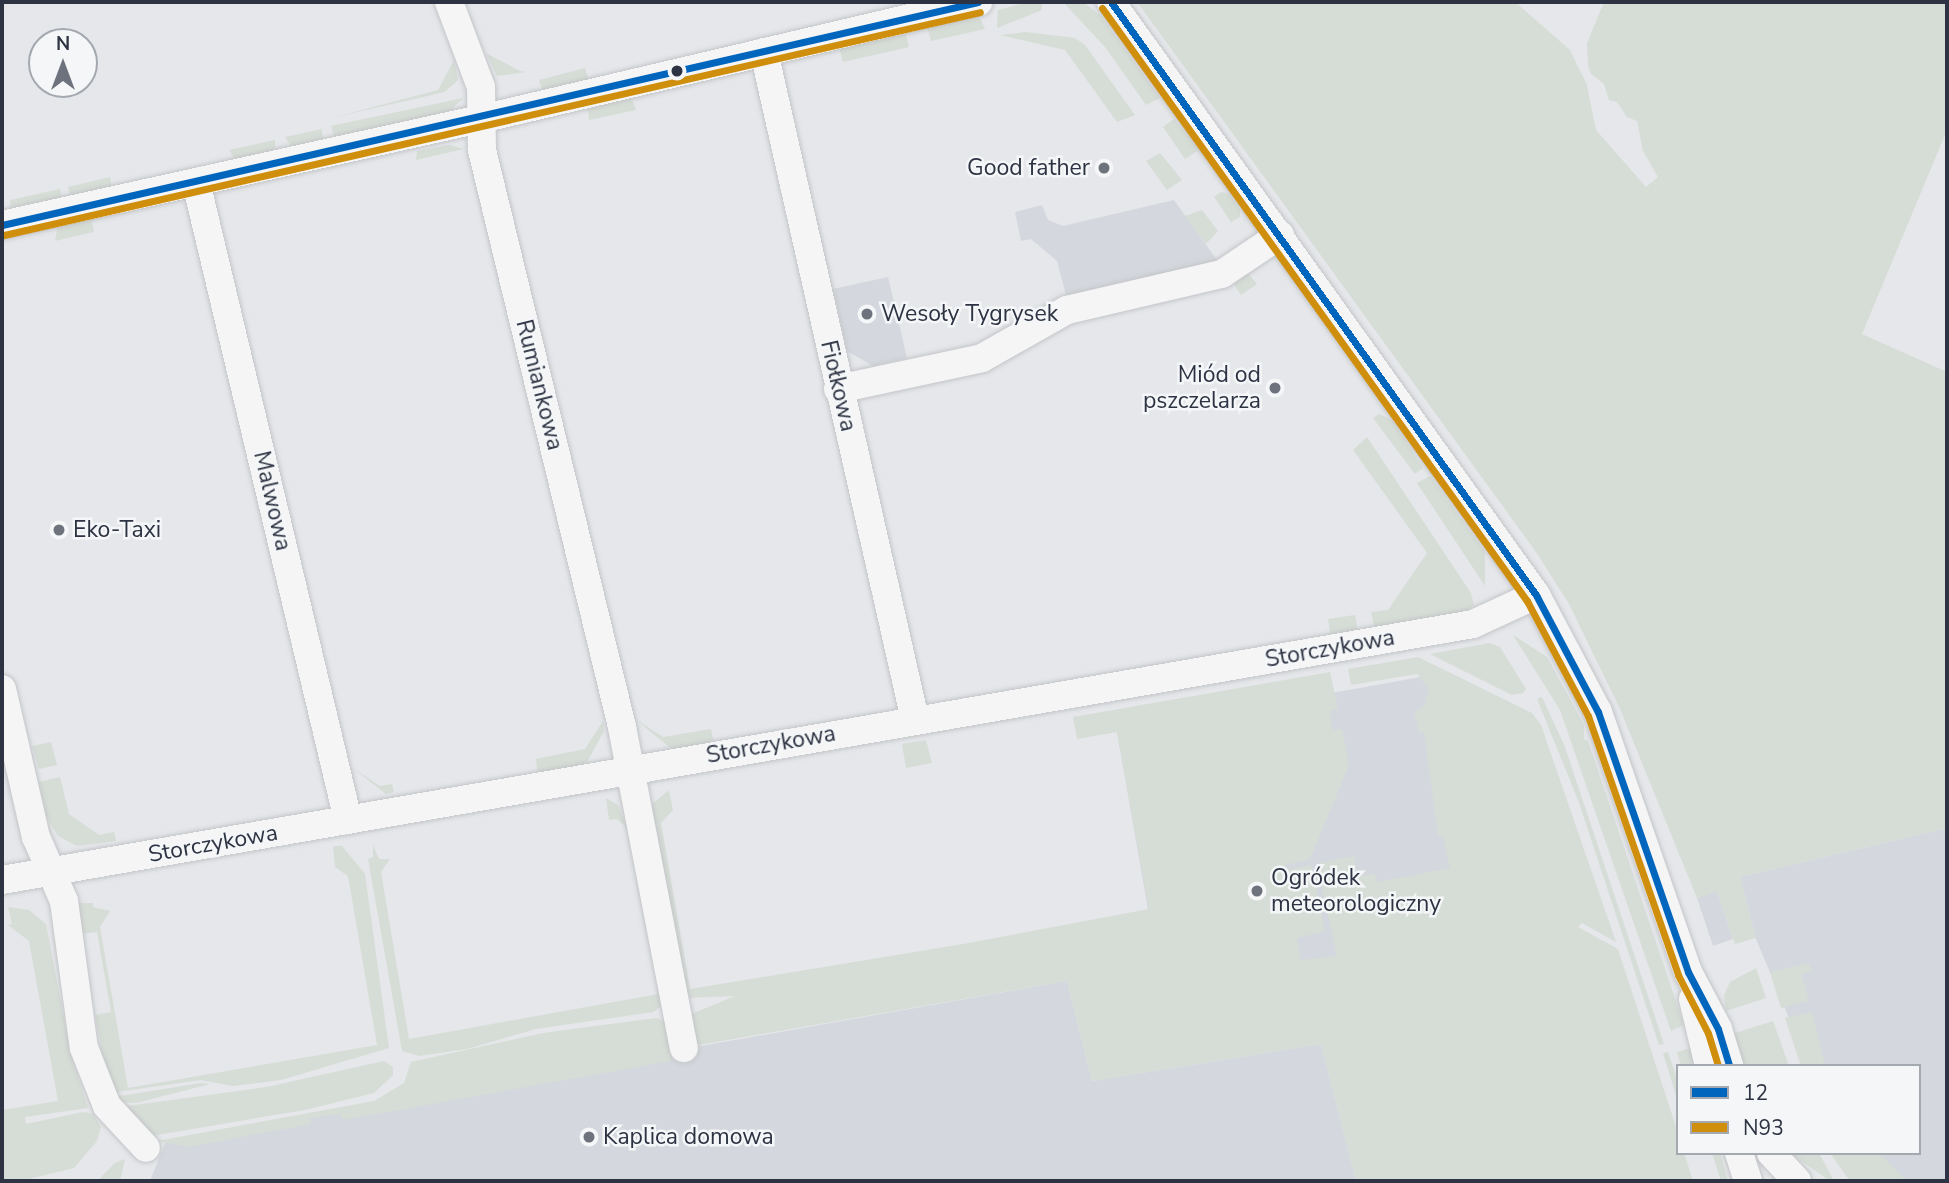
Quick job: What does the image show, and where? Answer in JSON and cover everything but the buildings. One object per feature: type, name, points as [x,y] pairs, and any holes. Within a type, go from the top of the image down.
[{"type":"street","name":"Rumiankowa","points":[[449,2],[481,87],[482,150],[630,770],[684,1048]]},
{"type":"street","points":[[2,225],[481,119],[978,2]]},
{"type":"street","points":[[1111,2],[1280,234],[1536,595],[1598,712],[1688,972],[1718,1030],[1729,1064]]},
{"type":"street","name":"Fiołkowa","points":[[764,52],[838,389],[915,720]]},
{"type":"street","name":"Malwowa","points":[[196,182],[348,820]]},
{"type":"street","points":[[838,389],[982,358],[1067,310],[1222,274],[1280,234]]},
{"type":"street","name":"Storczykowa","points":[[2,880],[1473,624],[1536,595]]},
{"type":"street","points":[[2,689],[36,837],[64,901],[89,1061],[107,1106],[146,1148]]},
{"type":"street","points":[[1688,972],[1699,1035],[1708,1064]]},
{"type":"street","points":[[1740,1155],[1748,1181]]},
{"type":"street","points":[[1773,1155],[1797,1181]]},
{"type":"shaded area","points":[[1028,2],[1042,2],[1042,10],[997,28],[998,10]]},
{"type":"shaded area","points":[[1063,2],[1083,2],[1100,15],[1160,98],[1146,105],[1105,47]]},
{"type":"shaded area","points":[[1137,2],[1515,2],[1570,50],[1587,85],[1596,130],[1646,187],[1658,177],[1643,151],[1637,121],[1627,117],[1617,102],[1609,100],[1604,84],[1591,74],[1588,65],[1587,43],[1604,2],[1947,2],[1947,130],[1862,334],[1947,372],[1947,828],[1740,877],[1756,938],[1735,944],[1717,892],[1697,898],[1620,709],[1569,604],[1536,552]]},
{"type":"shaded area","points":[[978,14],[985,29],[931,41],[927,26]]},
{"type":"shaded area","points":[[905,31],[909,47],[843,62],[839,47]]},
{"type":"shaded area","points":[[1026,32],[1075,38],[1085,45],[1135,115],[1117,122],[1065,50],[1000,35]]},
{"type":"shaded area","points":[[486,53],[520,71],[527,72],[497,76]]},
{"type":"shaded area","points":[[454,60],[458,80],[445,92],[335,117],[438,90]]},
{"type":"shaded area","points":[[585,68],[589,81],[543,92],[539,80]]},
{"type":"shaded area","points":[[631,96],[636,110],[589,120],[588,108]]},
{"type":"shaded area","points":[[463,98],[449,112],[334,137],[331,126]]},
{"type":"shaded area","points":[[1174,119],[1199,150],[1185,159],[1163,127]]},
{"type":"shaded area","points":[[322,129],[323,143],[293,149],[285,137]]},
{"type":"shaded area","points":[[275,140],[275,153],[236,162],[229,150]]},
{"type":"shaded area","points":[[449,145],[464,149],[416,160],[417,151]]},
{"type":"shaded area","points":[[1160,153],[1182,180],[1167,190],[1146,161]]},
{"type":"shaded area","points":[[110,177],[112,188],[70,198],[68,187]]},
{"type":"shaded area","points":[[60,189],[62,198],[11,207],[10,200]]},
{"type":"shaded area","points":[[1221,192],[1229,194],[1240,210],[1240,217],[1231,222],[1214,197]]},
{"type":"shaded area","points":[[1174,200],[1219,263],[1067,299],[1057,261],[1031,239],[1021,241],[1015,212],[1042,205],[1048,220],[1063,226]]},
{"type":"shaded area","points":[[1202,210],[1218,231],[1206,244],[1185,216]]},
{"type":"shaded area","points":[[91,218],[94,232],[55,241],[58,226]]},
{"type":"shaded area","points":[[1244,269],[1257,284],[1241,295],[1233,283]]},
{"type":"shaded area","name":"Wesoły Tygrysek","points":[[888,277],[907,358],[873,366],[847,351],[833,289]]},
{"type":"shaded area","points":[[1379,414],[1392,420],[1423,468],[1415,474],[1373,418]]},
{"type":"shaded area","points":[[1367,437],[1471,593],[1474,605],[1462,614],[1375,630],[1371,612],[1388,610],[1427,553],[1353,450]]},
{"type":"shaded area","points":[[1430,476],[1485,552],[1485,586],[1417,483]]},
{"type":"shaded area","points":[[1355,615],[1358,632],[1331,637],[1328,619]]},
{"type":"shaded area","points":[[1513,635],[1547,657],[1584,725],[1584,739],[1588,741],[1684,1025],[1671,1031],[1560,710]]},
{"type":"shaded area","points":[[1489,643],[1500,647],[1526,689],[1523,693],[1512,695],[1430,654]]},
{"type":"shaded area","points":[[1418,657],[1532,713],[1541,725],[1616,942],[1582,923],[1578,927],[1618,949],[1676,1127],[1676,1155],[1685,1155],[1693,1181],[1356,1181],[1321,1044],[1092,1081],[1067,981],[693,1046],[689,1015],[735,996],[687,998],[651,805],[669,790],[673,810],[661,823],[690,989],[963,944],[1149,909],[1117,732],[1077,739],[1073,717],[1330,672],[1338,709],[1330,711],[1332,730],[1342,729],[1349,765],[1310,859],[1285,865],[1287,870],[1311,865],[1325,931],[1297,938],[1301,960],[1337,956],[1317,864],[1354,856],[1357,876],[1374,874],[1377,882],[1450,868],[1443,836],[1438,835],[1424,732],[1419,732],[1414,712],[1424,707],[1429,688],[1417,674],[1351,685],[1348,669]]},
{"type":"shaded area","points":[[1426,676],[1575,925],[1164,1001],[1117,732]]},
{"type":"shaded area","points":[[1542,697],[1565,747],[1664,1044],[1659,1045],[1578,800],[1537,699]]},
{"type":"shaded area","points":[[635,719],[663,737],[711,729],[714,744],[673,750]]},
{"type":"shaded area","points":[[603,721],[604,731],[585,766],[538,776],[536,759],[585,749]]},
{"type":"shaded area","points":[[926,740],[932,763],[906,768],[902,744]]},
{"type":"shaded area","points":[[51,742],[57,765],[39,769],[32,746]]},
{"type":"shaded area","points":[[354,769],[380,786],[392,784],[394,792],[386,794]]},
{"type":"shaded area","points":[[60,777],[69,814],[99,835],[114,832],[116,841],[77,846],[58,836],[47,818],[39,782]]},
{"type":"shaded area","points":[[606,798],[618,805],[628,829],[617,819],[609,820]]},
{"type":"shaded area","points":[[1947,828],[1947,1181],[1900,1181],[1868,1155],[1921,1155],[1921,1064],[1808,1064],[1756,939],[1740,877]]},
{"type":"shaded area","points":[[373,845],[379,859],[390,859],[381,872],[409,1039],[664,993],[666,1003],[653,1012],[536,1029],[467,1049],[419,1056],[402,1051],[368,859],[373,857]]},
{"type":"shaded area","points":[[333,846],[342,846],[365,874],[389,1048],[281,1080],[233,1086],[201,1080],[110,1093],[95,1015],[111,1012],[97,932],[80,934],[79,903],[93,903],[93,907],[110,911],[100,927],[128,1088],[377,1045],[348,876],[335,867]]},
{"type":"shaded area","points":[[1717,891],[1733,939],[1713,946],[1697,898]]},
{"type":"shaded area","points":[[8,907],[29,910],[46,924],[71,1055],[88,1108],[25,1117],[26,1124],[83,1112],[93,1114],[101,1127],[97,1141],[74,1168],[21,1181],[2,1181],[2,1110],[58,1101],[29,941],[8,925],[12,924]]},
{"type":"shaded area","points":[[1808,963],[1812,971],[1801,974],[1809,1001],[1781,1008],[1770,972]]},
{"type":"shaded area","points":[[1756,968],[1766,998],[1726,1011],[1724,995],[1730,982]]},
{"type":"shaded area","points":[[1067,981],[1092,1081],[1321,1044],[1356,1181],[150,1181],[166,1141]]},
{"type":"shaded area","points":[[1812,1012],[1825,1064],[1800,1064],[1785,1018]]},
{"type":"shaded area","points":[[656,1018],[667,1022],[671,1061],[343,1120],[340,1114],[310,1118],[311,1124],[188,1147],[157,1141],[374,1101],[404,1083],[411,1062],[543,1033]]},
{"type":"shaded area","points":[[1773,1021],[1788,1064],[1740,1064],[1732,1034]]},
{"type":"shaded area","points":[[1691,1048],[1695,1064],[1680,1064],[1677,1052]]},
{"type":"shaded area","points":[[1668,1052],[1676,1076],[1676,1095],[1663,1053]]},
{"type":"shaded area","points":[[384,1061],[393,1067],[393,1075],[374,1093],[305,1110],[151,1136],[120,1107],[267,1087]]},
{"type":"shaded area","points":[[201,1083],[210,1084],[136,1103],[119,1102],[114,1097]]},
{"type":"shaded area","points":[[1713,1155],[1721,1155],[1728,1181],[1721,1181]]},
{"type":"shaded area","points":[[1793,1155],[1820,1155],[1834,1181],[1830,1181]]},
{"type":"shaded area","points":[[1831,1155],[1881,1155],[1907,1181],[1850,1181]]},
{"type":"shaded area","points":[[125,1159],[120,1181],[97,1181],[115,1163]]},
{"type":"transit line","name":"12","points":[[2,225],[978,2]]},
{"type":"transit line","name":"12","points":[[1111,2],[1536,595],[1598,712],[1688,972],[1718,1029],[1728,1064]]},
{"type":"transit line","name":"N93","points":[[1102,8],[1527,601],[1588,716],[1678,975],[1708,1033],[1717,1064]]},
{"type":"transit line","name":"N93","points":[[4,235],[980,12]]},
{"type":"place","name":"Good father","points":[[1104,168]]},
{"type":"place","name":"Wesoły Tygrysek","points":[[867,314]]},
{"type":"place","name":"Miód od pszczelarza","points":[[1275,388]]},
{"type":"place","name":"Eko-Taxi","points":[[59,530]]},
{"type":"place","name":"Ogródek meteorologiczny","points":[[1257,891]]},
{"type":"place","name":"Kaplica domowa","points":[[589,1137]]}]
